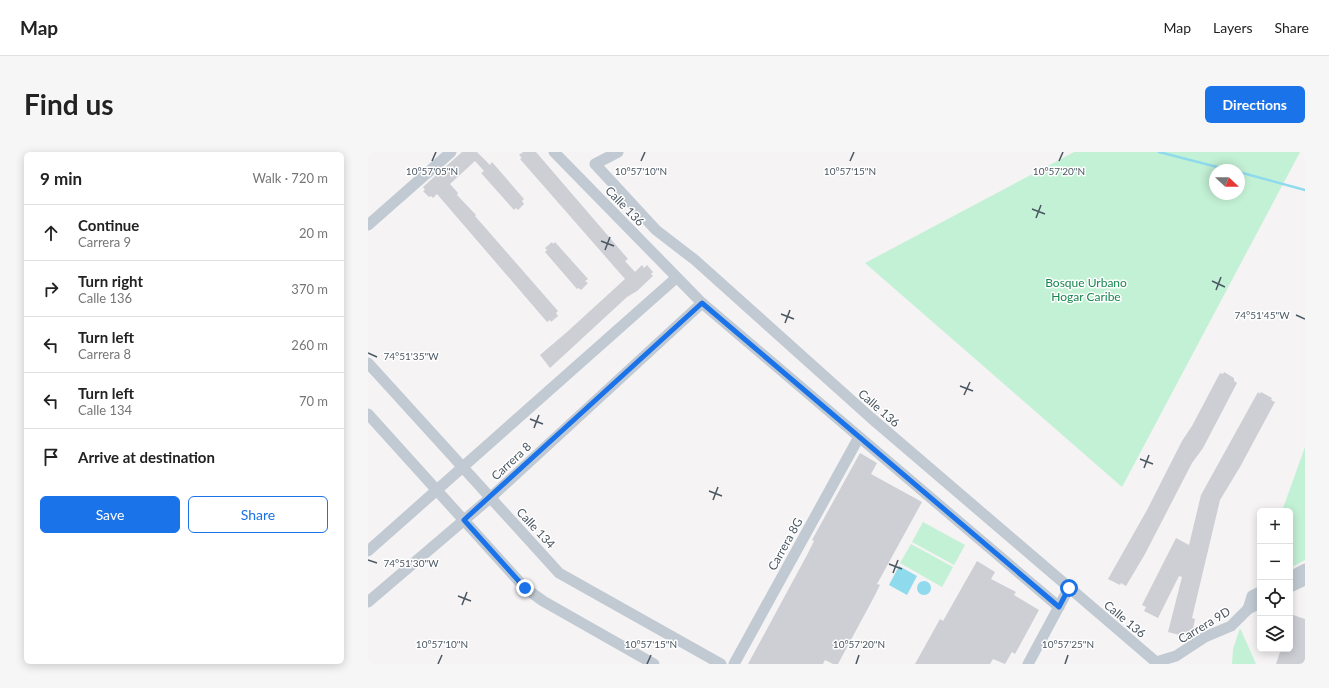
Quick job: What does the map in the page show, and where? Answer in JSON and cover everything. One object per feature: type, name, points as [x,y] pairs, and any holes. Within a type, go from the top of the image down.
[{"type":"street","points":[[368,225],[451,152]]},
{"type":"street","name":"Calle 136","points":[[554,152],[702,303],[1059,607]]},
{"type":"street","name":"Calle 136","points":[[618,152],[595,164],[656,230],[695,260],[870,417],[1069,588],[1121,627],[1156,662]]},
{"type":"street","points":[[368,551],[676,278]]},
{"type":"street","name":"Carrera 8","points":[[368,602],[490,498],[702,303]]},
{"type":"street","name":"Calle 134","points":[[368,363],[559,573],[721,664]]},
{"type":"street","points":[[368,414],[525,588],[543,601],[654,664]]},
{"type":"street","name":"Carrera 8G","points":[[734,664],[859,437]]},
{"type":"street","points":[[1293,575],[1305,569]]},
{"type":"street","points":[[1293,586],[1305,580]]},
{"type":"street","points":[[1028,664],[1069,588]]},
{"type":"street","points":[[1248,609],[1252,596],[1257,594]]},
{"type":"street","name":"Carrera 9D","points":[[1156,662],[1176,656],[1205,637],[1231,626],[1248,609],[1257,604]]},
{"type":"green space","name":"Bosque Urbano Hogar Caribe","points":[[1074,152],[1300,152],[1122,487],[865,263]]},
{"type":"green space","points":[[1305,447],[1305,560],[1293,566],[1293,508],[1283,508]]},
{"type":"green space","points":[[923,522],[965,545],[954,565],[912,542]]},
{"type":"green space","points":[[911,544],[953,567],[942,587],[900,563]]},
{"type":"green space","points":[[1240,628],[1256,664],[1232,664],[1233,649]]},
{"type":"water","points":[[899,566],[917,576],[907,595],[889,585]]},
{"type":"water","points":[[924,581],[929,583],[931,588],[929,593],[924,595],[919,593],[917,588],[919,583]]},
{"type":"building","points":[[462,152],[477,152],[490,165],[492,162],[524,199],[522,201],[524,204],[518,210],[516,208],[514,210],[481,173],[484,171],[475,161],[450,184],[458,193],[457,195],[558,311],[556,313],[558,316],[551,322],[550,320],[547,322],[437,194],[433,198],[431,196],[429,197],[423,191],[425,190],[423,187]]},
{"type":"building","points":[[523,152],[536,152],[628,259],[625,261],[635,272],[642,265],[644,268],[647,265],[653,272],[651,274],[653,276],[637,291],[627,297],[550,368],[540,355],[625,279],[520,159],[522,158],[519,155]]},
{"type":"building","points":[[552,242],[553,244],[555,242],[588,279],[585,281],[588,283],[581,290],[579,288],[577,289],[545,252],[547,250],[545,248]]},
{"type":"building","points":[[1224,372],[1234,378],[1234,381],[1237,383],[1203,448],[1192,463],[1145,554],[1126,586],[1121,583],[1120,585],[1108,579],[1147,510],[1182,441],[1192,426],[1220,373],[1223,374]]},
{"type":"building","points":[[1258,392],[1272,398],[1271,400],[1275,402],[1240,467],[1220,500],[1192,618],[1195,619],[1192,634],[1188,633],[1187,637],[1168,632],[1182,577],[1179,576],[1158,618],[1144,611],[1146,607],[1142,605],[1176,538],[1189,545],[1201,495]]},
{"type":"building","points":[[860,453],[877,463],[871,474],[922,502],[877,584],[880,585],[874,597],[838,664],[833,664],[825,660],[823,664],[748,664],[807,555],[814,541],[812,540]]},
{"type":"building","points":[[977,561],[995,572],[991,579],[1016,592],[1014,595],[1039,610],[1015,654],[1012,652],[1005,664],[993,659],[990,664],[915,664],[940,619],[943,621]]},
{"type":"building","points":[[1293,615],[1305,619],[1305,664],[1276,664],[1280,652],[1293,652]]},
{"type":"waterway","points":[[1159,152],[1209,165]]},
{"type":"waterway","points":[[1245,174],[1305,190]]},
{"type":"route","points":[[525,588],[464,520],[490,498],[702,303],[1059,607],[1069,588]]}]
